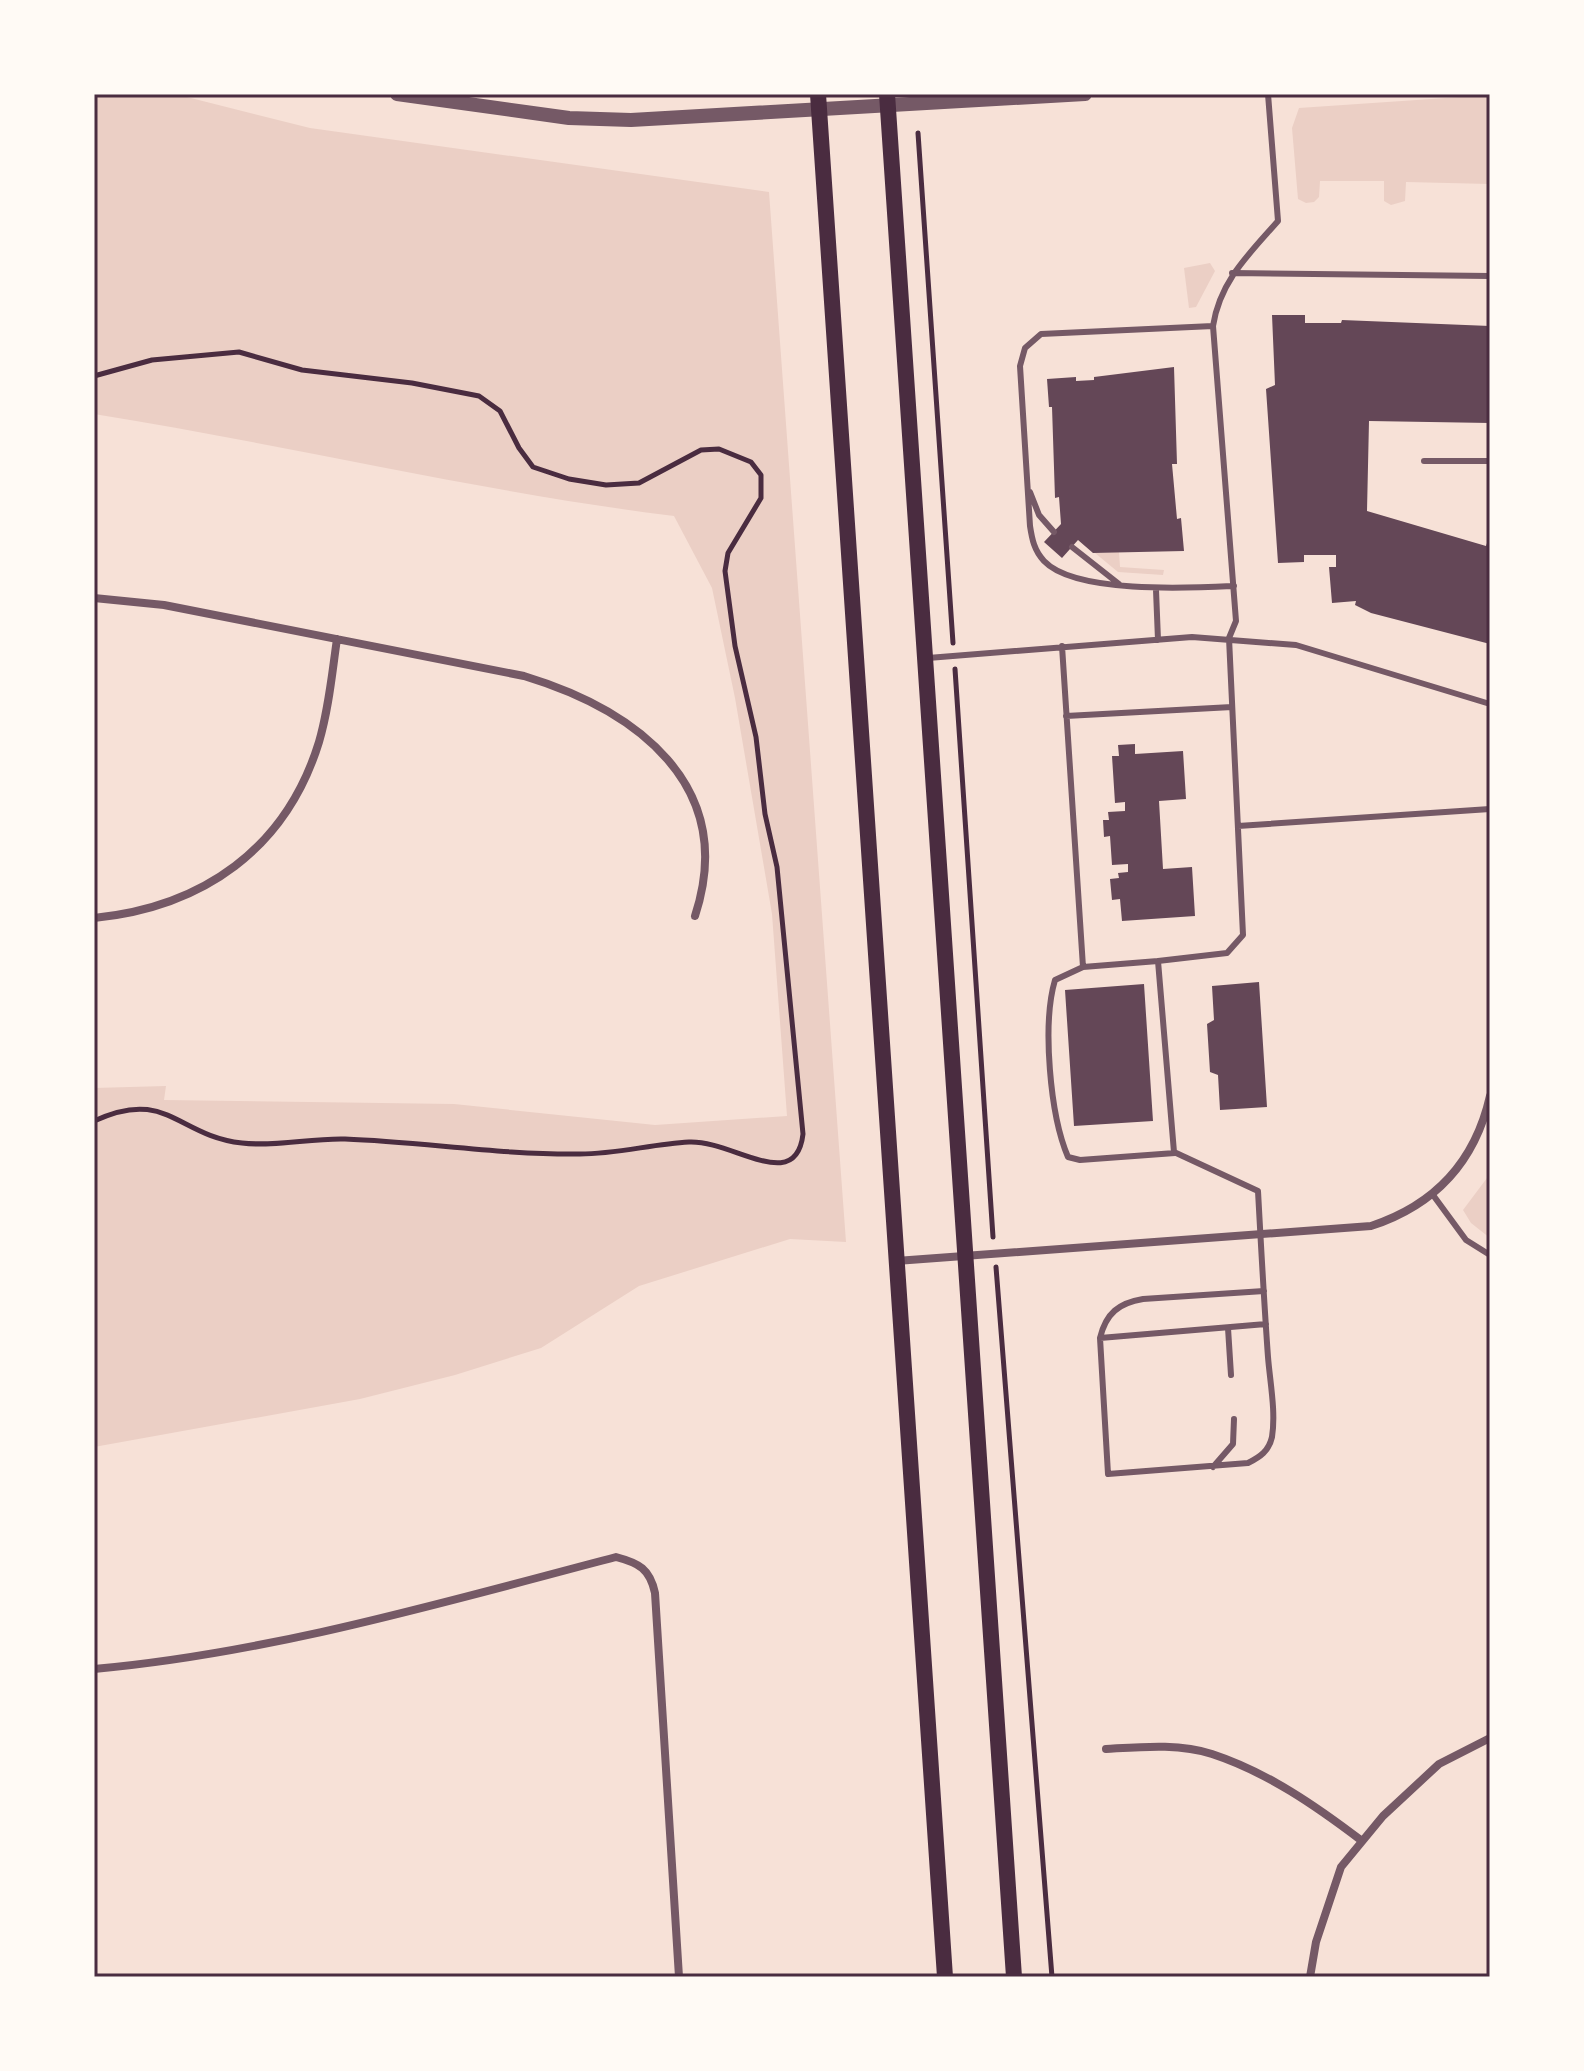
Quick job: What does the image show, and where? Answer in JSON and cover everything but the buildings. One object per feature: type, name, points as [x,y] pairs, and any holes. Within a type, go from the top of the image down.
[{"type":"main road","points":[[887,100],[1014,1977]]},
{"type":"main road","points":[[819,103],[945,1977]]},
{"type":"street","points":[[397,94],[569,118],[631,120],[819,103],[1085,94]]},
{"type":"street","points":[[94,598],[164,605],[524,676],[567,689],[604,706],[661,751],[684,781],[699,812],[706,868],[695,916]]},
{"type":"street","points":[[94,918],[159,907],[199,889],[238,866],[266,839],[287,813],[319,742],[337,639]]},
{"type":"street","points":[[895,1261],[1371,1226],[1414,1208],[1433,1195],[1464,1161],[1478,1136],[1490,1096]]},
{"type":"street","points":[[94,1669],[212,1653],[309,1634],[616,1557],[638,1563],[647,1571],[655,1593],[679,1977]]},
{"type":"street","points":[[1310,1977],[1316,1942],[1341,1867],[1383,1816],[1439,1764],[1490,1738]]},
{"type":"street","points":[[1106,1749],[1157,1746],[1210,1753],[1263,1776],[1314,1804],[1362,1841]]},
{"type":"lane","points":[[1264,1291],[1125,1302],[1104,1322],[1100,1338],[1108,1474],[1248,1463],[1262,1456],[1269,1446],[1272,1419],[1258,1191],[1175,1153],[1080,1160],[1068,1157],[1056,1130],[1048,1006],[1055,980],[1083,967],[1213,956],[1236,946],[1243,935],[1229,638],[1236,621],[1213,326],[1217,303],[1232,273],[1278,221],[1268,94]]},
{"type":"lane","points":[[1232,273],[1490,276]]},
{"type":"lane","points":[[1213,326],[1041,334],[1025,348],[1020,366],[1028,485],[1034,547],[1045,563],[1068,574],[1121,586],[1156,590],[1234,586]]},
{"type":"lane","points":[[1424,461],[1490,461]]},
{"type":"lane","points":[[1028,485],[1039,515],[1054,532]]},
{"type":"lane","points":[[1072,547],[1121,586]]},
{"type":"lane","points":[[1156,590],[1158,640]]},
{"type":"lane","points":[[925,658],[1062,646],[1229,638],[1296,645],[1490,704]]},
{"type":"lane","points":[[1062,646],[1083,967]]},
{"type":"lane","points":[[1066,716],[1232,707]]},
{"type":"lane","points":[[1238,826],[1490,809]]},
{"type":"lane","points":[[1158,961],[1175,1153]]},
{"type":"lane","points":[[1433,1195],[1466,1240],[1490,1255]]},
{"type":"lane","points":[[1100,1338],[1266,1324]]},
{"type":"lane","points":[[1228,1328],[1231,1375]]},
{"type":"lane","points":[[1213,1467],[1233,1444],[1234,1419]]},
{"type":"path","points":[[918,133],[994,1254],[1052,1977]]},
{"type":"path","points":[[94,376],[152,360],[239,352],[302,370],[424,385],[479,396],[500,411],[519,448],[533,467],[569,479],[606,485],[639,483],[701,450],[719,449],[751,462],[761,475],[761,498],[728,553],[725,571],[735,646],[756,737],[765,814],[777,867],[803,1134],[801,1153],[794,1160],[779,1166],[714,1144],[691,1142],[602,1154],[490,1153],[347,1139],[240,1143],[215,1137],[158,1110],[140,1106],[120,1109],[94,1121]]},
{"type":"shaded area","points":[[94,94],[175,94],[310,128],[769,192],[846,1242],[790,1239],[639,1286],[541,1348],[455,1375],[360,1399],[94,1447],[94,1088],[166,1086],[164,1100],[454,1104],[655,1125],[787,1116],[772,914],[735,698],[712,588],[674,516],[528,494],[94,414]]},
{"type":"shaded area","points":[[1490,95],[1490,184],[1406,182],[1405,201],[1391,205],[1384,201],[1384,181],[1320,181],[1319,197],[1314,202],[1306,203],[1298,199],[1292,128],[1299,108]]},
{"type":"shaded area","points":[[1210,263],[1215,271],[1196,307],[1189,308],[1184,268]]},
{"type":"shaded area","points":[[1119,552],[1120,567],[1164,570],[1163,575],[1118,572],[1095,553]]},
{"type":"shaded area","points":[[1490,1174],[1490,1238],[1471,1223],[1463,1210]]}]
